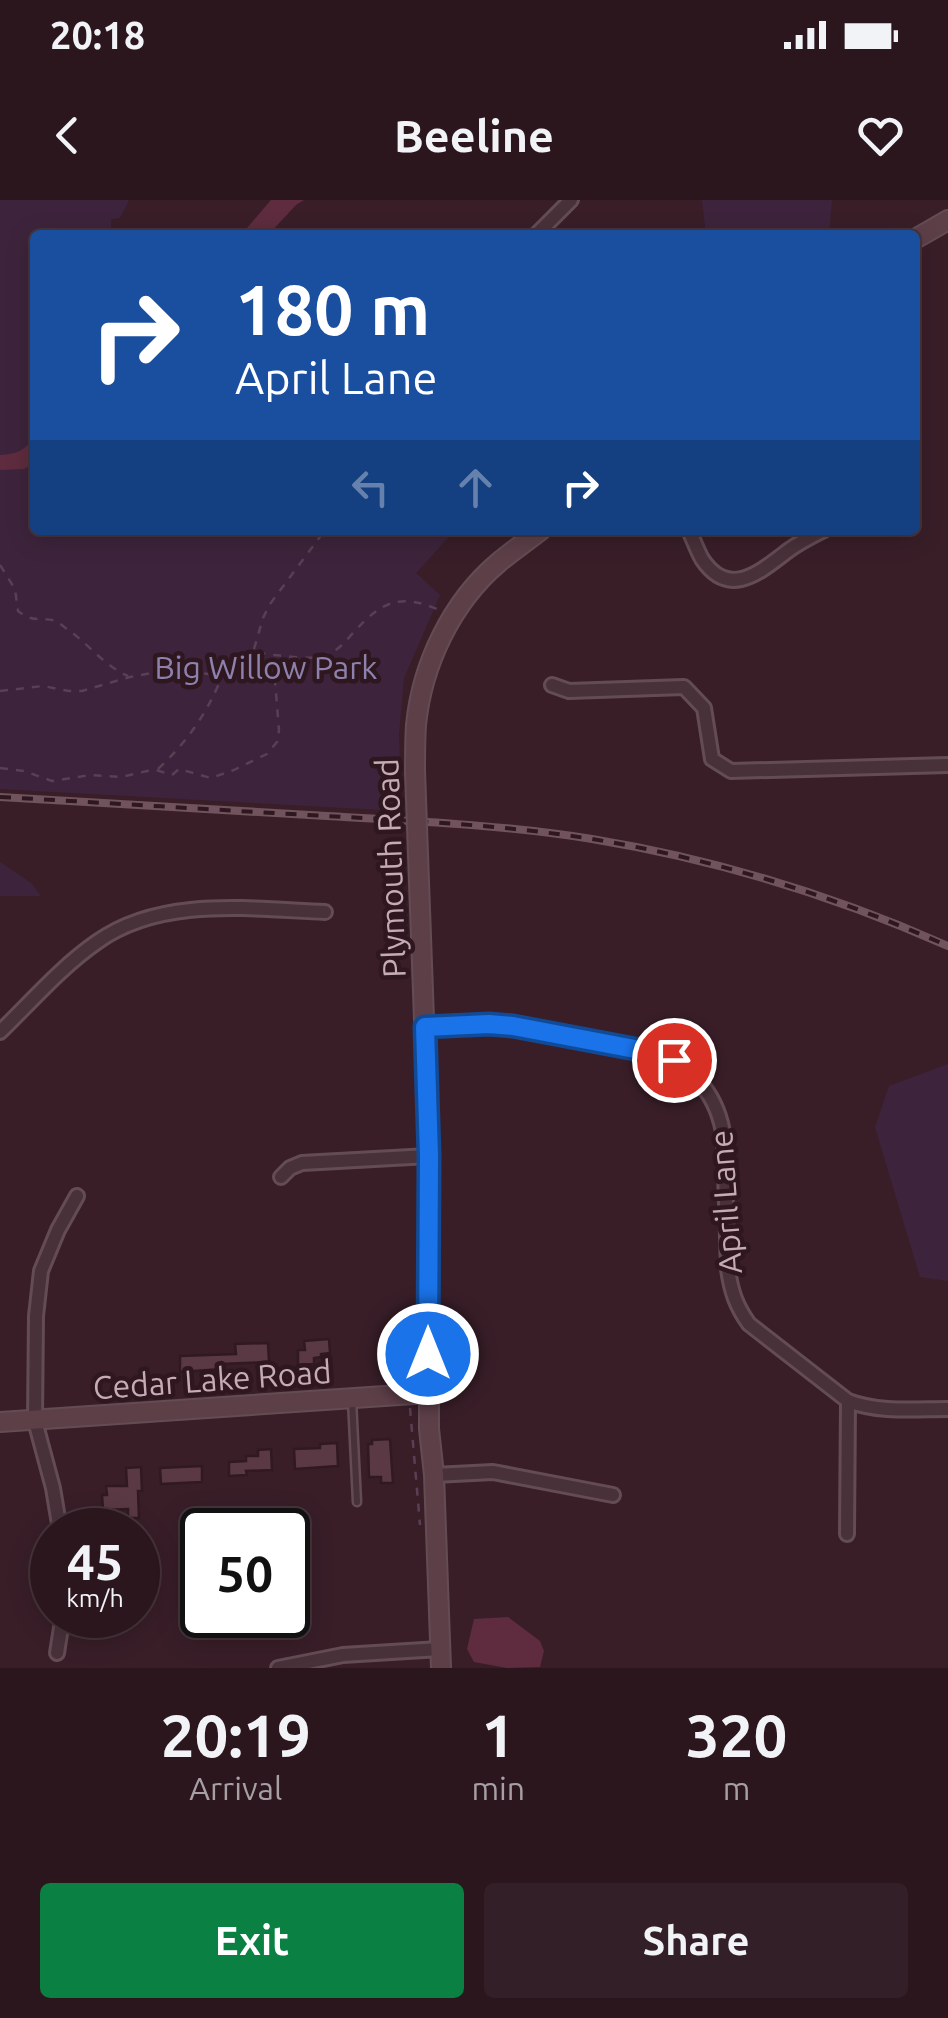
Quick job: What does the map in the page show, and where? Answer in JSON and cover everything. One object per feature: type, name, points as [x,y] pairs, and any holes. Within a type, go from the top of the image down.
[{"type":"main road","points":[[920,236],[948,220]]},
{"type":"main road","name":"Plymouth Road","points":[[441,1659],[428,1393],[429,1156],[416,723],[425,678],[445,632],[469,592],[497,563],[534,535]]},
{"type":"main road","name":"Cedar Lake Road","points":[[0,1422],[428,1393]]},
{"type":"street","points":[[541,230],[571,200]]},
{"type":"street","points":[[690,535],[711,569],[735,580],[762,573],[813,535]]},
{"type":"street","points":[[552,686],[569,691],[684,687],[704,708],[712,758],[731,771],[948,765]]},
{"type":"street","points":[[0,1032],[69,964],[98,940],[127,925],[156,916],[209,910],[325,912]]},
{"type":"street","name":"April Lane","points":[[425,1027],[489,1024],[536,1028],[656,1053],[690,1071],[714,1101],[722,1119],[728,1269],[738,1308],[749,1324],[848,1401],[881,1409],[948,1409]]},
{"type":"street","points":[[281,1176],[302,1163],[429,1156]]},
{"type":"street","points":[[56,1508],[35,1421],[36,1316],[41,1271],[78,1196]]},
{"type":"street","points":[[847,1534],[848,1401]]},
{"type":"street","points":[[434,1475],[493,1472],[613,1495]]},
{"type":"street","points":[[57,1653],[60,1638]]},
{"type":"street","points":[[278,1668],[343,1656],[441,1659]]},
{"type":"lane","points":[[352,1399],[357,1502]]},
{"type":"path","points":[[0,691],[43,686],[82,691],[130,676],[174,669],[222,676],[237,668],[254,650],[270,604],[321,535]]},
{"type":"path","points":[[0,565],[16,589],[18,610],[29,620],[58,622],[110,666],[130,676]]},
{"type":"path","points":[[254,650],[303,658],[328,655],[368,616],[396,601],[414,601],[440,610]]},
{"type":"path","points":[[0,768],[52,781],[91,774],[121,777],[156,770],[172,775],[179,769],[211,778],[234,770],[267,754],[277,742],[275,681],[262,654]]},
{"type":"path","points":[[156,770],[182,748],[209,707],[222,676]]},
{"type":"green space","name":"Big Willow Park","points":[[0,200],[129,200],[120,218],[111,219],[111,230],[30,230],[30,535],[448,535],[416,573],[440,595],[404,678],[399,734],[401,811],[0,789]]},
{"type":"green space","points":[[702,200],[832,200],[829,230],[705,230]]},
{"type":"green space","points":[[0,862],[31,883],[41,896],[0,896]]},
{"type":"green space","points":[[948,1064],[948,1281],[920,1277],[875,1127],[889,1086]]},
{"type":"shaded area","points":[[271,200],[304,200],[273,230],[245,230]]},
{"type":"shaded area","points":[[30,442],[30,466],[0,470],[0,455],[12,454]]},
{"type":"shaded area","points":[[508,1617],[540,1641],[544,1651],[540,1667],[507,1668],[474,1662],[467,1649],[474,1619]]},
{"type":"building","points":[[329,1339],[330,1353],[314,1358],[314,1364],[298,1365],[298,1350],[305,1350],[304,1341]]},
{"type":"building","points":[[268,1343],[269,1362],[222,1364],[222,1369],[180,1372],[180,1356],[236,1354],[235,1344]]},
{"type":"building","points":[[390,1439],[393,1483],[381,1483],[381,1477],[369,1477],[368,1444],[372,1440]]},
{"type":"building","points":[[337,1443],[338,1466],[295,1469],[294,1449]]},
{"type":"building","points":[[271,1449],[272,1470],[229,1476],[229,1462],[246,1461],[246,1456],[258,1456],[258,1450]]},
{"type":"building","points":[[202,1466],[202,1482],[161,1484],[160,1468]]},
{"type":"building","points":[[141,1467],[139,1508],[103,1508],[106,1486],[127,1486],[126,1468]]},
{"type":"railway","points":[[0,797],[459,824],[592,839],[683,857],[773,881],[948,946]]},
{"type":"route","points":[[428,1354],[425,1027],[489,1024],[536,1028],[674,1060]]}]
